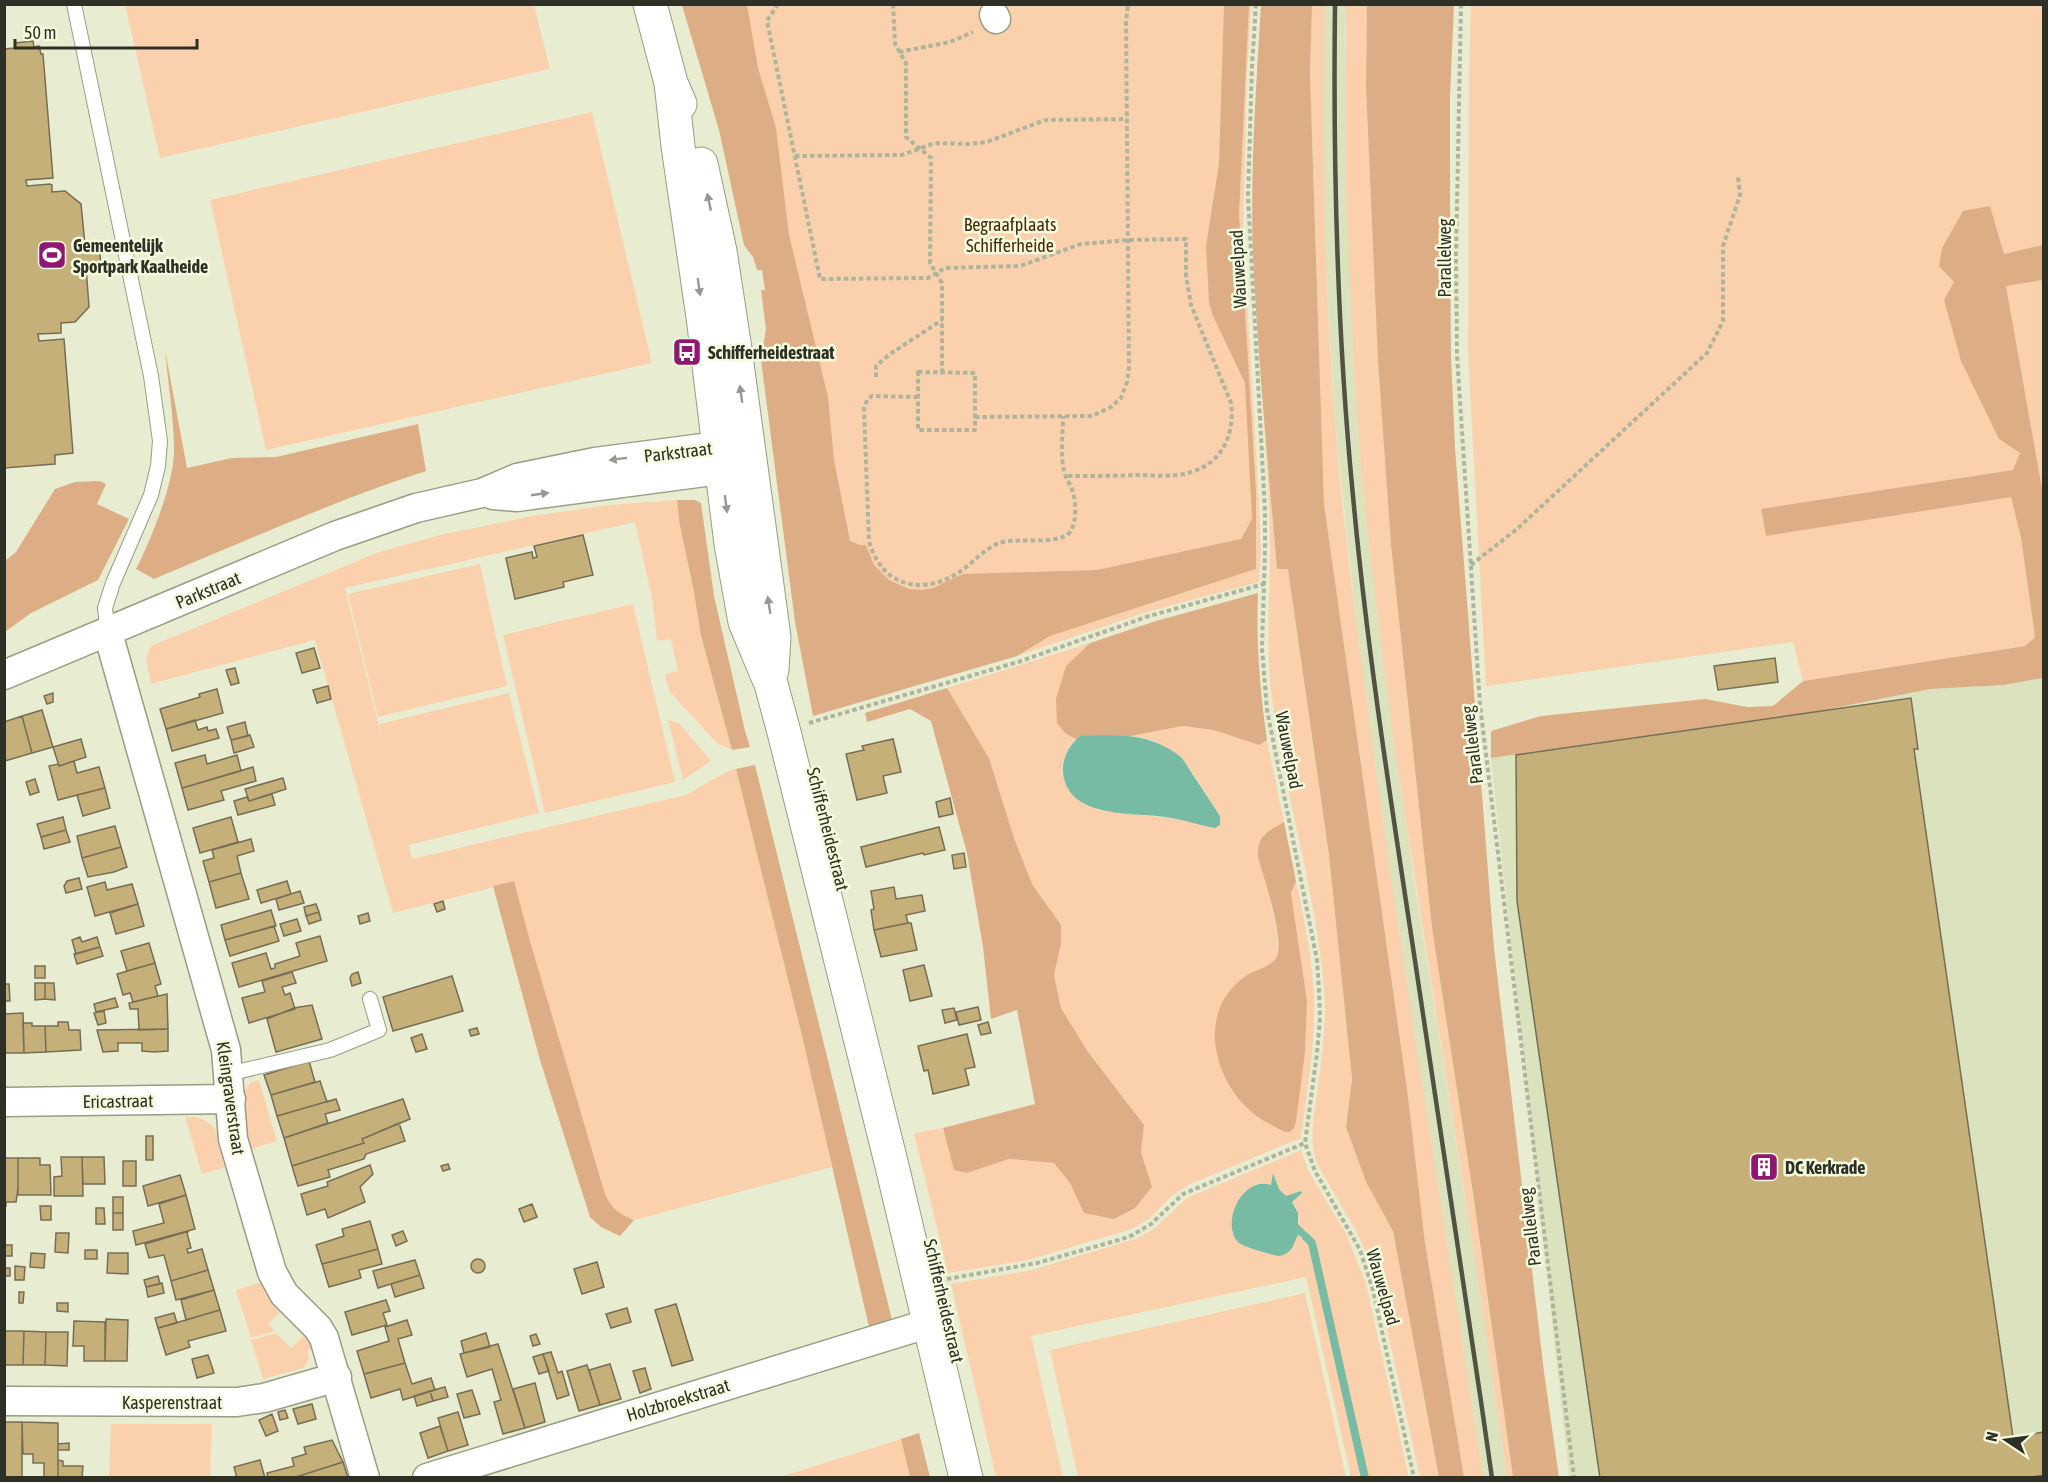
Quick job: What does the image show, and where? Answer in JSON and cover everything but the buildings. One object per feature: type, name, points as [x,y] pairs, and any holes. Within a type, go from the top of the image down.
[{"type":"street","name":"Schifferheidestraat","points":[[650,4],[671,83],[703,317],[729,456],[774,637],[771,684],[845,972],[966,1478]]},
{"type":"street","name":"Parkstraat","points":[[4,675],[335,536],[416,508],[482,493],[528,475],[595,462],[729,456]]},
{"type":"street","name":"Kleingraverstraat","points":[[108,633],[226,1050],[233,1139],[272,1272],[284,1294],[318,1328],[329,1348],[365,1478]]},
{"type":"street","name":"Ericastraat","points":[[4,1102],[229,1086]]},
{"type":"street","name":"Holzbroekstraat","points":[[427,1478],[930,1323]]},
{"type":"street","name":"Kasperenstraat","points":[[4,1401],[237,1402],[264,1398],[337,1377]]},
{"type":"lane","points":[[74,4],[151,376],[160,441],[158,466],[151,495],[113,583],[105,608],[108,633]]},
{"type":"lane","points":[[229,1086],[379,1030],[370,999]]},
{"type":"path","points":[[778,4],[767,21],[820,279],[928,279],[945,268],[1020,266],[1081,244],[1186,239],[1188,294],[1195,317],[1231,402],[1232,427],[1229,438],[1218,456],[1210,463],[1191,472],[1173,475],[1066,476]]},
{"type":"path","points":[[893,4],[895,44],[906,63],[906,137],[931,158],[930,263],[942,284],[942,373]]},
{"type":"path","points":[[975,417],[1092,416],[1111,407],[1121,398],[1127,382],[1130,367],[1126,21],[1128,4]]},
{"type":"path","name":"Wauwelpad","points":[[1256,4],[1248,196],[1265,511],[1262,648],[1267,710],[1317,960],[1320,1018],[1305,1143],[1315,1171],[1360,1250],[1373,1290],[1414,1478]]},
{"type":"path","name":"Parallelweg","points":[[1461,4],[1456,256],[1457,355],[1480,705],[1574,1478]]},
{"type":"path","points":[[900,52],[950,42],[995,17]]},
{"type":"path","points":[[795,156],[902,155],[935,143],[987,142],[1045,120],[1127,119]]},
{"type":"path","points":[[1471,565],[1517,529],[1707,352],[1723,321],[1722,246],[1740,195],[1738,177]]},
{"type":"path","points":[[876,377],[876,366],[890,354],[942,320]]},
{"type":"path","points":[[918,372],[975,373],[975,430],[918,430],[918,397],[918,372]]},
{"type":"path","points":[[918,397],[872,396],[867,400],[864,409],[869,541],[872,554],[883,570],[900,581],[924,585],[945,580],[958,573],[997,544],[1064,537],[1071,532],[1075,521],[1074,495],[1064,471],[1063,416]]},
{"type":"path","points":[[784,732],[1018,662],[1149,616],[1264,584]]},
{"type":"path","points":[[940,1280],[1037,1263],[1128,1237],[1151,1224],[1183,1194],[1305,1143]]},
{"type":"shaded area","points":[[682,5],[747,5],[758,68],[776,128],[789,235],[828,397],[834,460],[850,541],[866,545],[874,565],[889,580],[909,589],[921,590],[933,588],[963,574],[1097,570],[1241,539],[1252,519],[1245,383],[1213,316],[1209,302],[1206,246],[1219,164],[1224,5],[1249,5],[1239,214],[1256,491],[1256,569],[1050,636],[1017,656],[813,716],[795,622],[761,360],[766,329],[761,290],[765,290],[762,270],[757,270],[753,257],[744,245],[719,130]]},
{"type":"shaded area","points":[[1261,5],[1312,5],[1310,74],[1324,504],[1408,1096],[1425,1243],[1464,1477],[1439,1477],[1393,1231],[1366,1182],[1346,1127],[1352,1079],[1329,855],[1288,569],[1277,569],[1260,373],[1252,193]]},
{"type":"shaded area","points":[[1325,5],[1346,5],[1353,353],[1362,483],[1371,562],[1413,873],[1507,1477],[1483,1477],[1401,950],[1361,667],[1335,423],[1325,250],[1323,114]]},
{"type":"shaded area","points":[[1367,5],[1454,5],[1450,97],[1450,205],[1451,356],[1455,448],[1494,948],[1544,1372],[1559,1477],[1513,1477],[1473,1193],[1432,928],[1391,545],[1378,362],[1366,87]]},
{"type":"shaded area","points":[[1990,206],[2004,254],[2043,245],[2043,280],[2006,286],[2043,494],[2043,678],[2004,685],[1930,689],[1814,712],[1491,758],[1491,731],[1541,716],[1705,699],[1747,707],[1773,706],[1803,681],[2025,646],[2035,637],[2021,538],[2011,497],[1766,536],[1761,509],[2013,470],[2020,453],[1999,439],[1961,361],[1944,300],[1954,282],[1939,266],[1942,248],[1963,211]]},
{"type":"shaded area","points":[[165,350],[187,468],[232,458],[276,457],[418,424],[426,471],[323,509],[154,579],[136,569],[161,511],[173,464],[173,426]]},
{"type":"shaded area","points":[[100,481],[106,484],[97,504],[129,519],[98,580],[31,613],[5,632],[5,561],[16,552],[55,489],[75,482]]},
{"type":"shaded area","points":[[677,500],[695,500],[701,503],[714,596],[750,747],[732,750],[701,636]]},
{"type":"shaded area","points":[[1258,593],[1259,667],[1267,740],[1259,745],[1214,730],[1183,726],[1130,736],[1080,736],[1076,739],[1066,734],[1057,723],[1056,699],[1066,666],[1090,643],[1156,621]]},
{"type":"shaded area","name":"DC Kerkrade","points":[[2043,678],[2043,1477],[1569,1477],[1491,758],[1814,712],[1930,689],[2003,685]]},
{"type":"shaded area","points":[[947,688],[989,758],[1014,838],[1032,884],[1061,925],[1061,944],[1054,975],[1061,1008],[1088,1052],[1144,1125],[1141,1152],[1152,1187],[1135,1208],[1114,1219],[1084,1213],[1070,1183],[1054,1163],[1009,1159],[967,1173],[954,1170],[943,1128],[1035,1104],[1017,1010],[991,1019],[983,947],[967,853],[931,721],[910,709],[867,722],[865,713]]},
{"type":"shaded area","points":[[1080,736],[1134,737],[1158,743],[1170,750],[1182,758],[1220,816],[1220,825],[1215,828],[1171,818],[1119,813],[1088,806],[1076,798],[1067,787],[1063,772],[1067,752]]},
{"type":"shaded area","points":[[755,765],[892,1320],[869,1327],[803,1040],[736,769]]},
{"type":"shaded area","points":[[1284,822],[1296,881],[1291,893],[1307,1001],[1305,1052],[1296,1121],[1290,1132],[1285,1132],[1260,1118],[1240,1101],[1222,1070],[1215,1035],[1217,1018],[1223,1002],[1233,987],[1247,975],[1271,964],[1277,956],[1276,922],[1258,850],[1264,835]]},
{"type":"shaded area","points":[[514,881],[605,1194],[616,1210],[634,1220],[620,1236],[601,1227],[590,1217],[540,1060],[493,886]]},
{"type":"shaded area","points":[[1273,1173],[1279,1189],[1286,1196],[1301,1191],[1302,1193],[1292,1202],[1298,1213],[1298,1224],[1308,1234],[1305,1238],[1298,1235],[1290,1251],[1279,1256],[1239,1243],[1232,1225],[1233,1215],[1243,1194],[1251,1187],[1260,1184],[1271,1185]]},
{"type":"shaded area","points":[[919,1433],[930,1477],[910,1477],[901,1439]]},
{"type":"green space","points":[[125,5],[534,5],[550,69],[160,158]]},
{"type":"green space","name":"Begraafplaats Schifferheide","points":[[729,5],[1251,5],[1243,232],[1259,503],[1261,550],[1259,582],[1147,612],[1017,656],[1049,636],[1250,571],[875,657]]},
{"type":"green space","points":[[1312,5],[1325,5],[1326,266],[1335,422],[1349,564],[1392,884],[1483,1477],[1464,1477],[1425,1243],[1408,1096],[1324,504],[1310,74]]},
{"type":"green space","points":[[1346,5],[1367,5],[1366,87],[1378,362],[1391,545],[1432,928],[1473,1193],[1513,1477],[1507,1477],[1393,738],[1362,483],[1353,353],[1346,190]]},
{"type":"green space","points":[[1471,5],[2043,5],[2043,245],[2004,254],[1990,206],[1963,212],[1954,282],[2020,453],[2013,470],[1761,510],[1766,536],[2011,496],[2021,538],[2035,637],[2025,646],[1803,681],[1793,642],[1486,686],[1468,352]]},
{"type":"green space","points":[[592,112],[652,363],[266,450],[210,200]]},
{"type":"green space","points":[[2043,280],[2043,494],[2006,286]]},
{"type":"green space","points":[[1263,411],[1277,569],[1288,568],[1329,855],[1352,1079],[1346,1127],[1366,1182],[1393,1231],[1439,1477],[1420,1477],[1376,1280],[1355,1229],[1314,1155],[1313,1126],[1324,1038],[1324,988],[1308,881],[1285,776],[1273,706],[1269,646],[1270,530]]},
{"type":"green space","points":[[677,500],[701,636],[732,750],[718,744],[669,691],[665,674],[678,671],[671,639],[657,641],[652,597],[635,522],[345,588],[384,747],[379,724],[509,693],[539,813],[409,845],[412,859],[686,795],[728,771],[736,769],[832,1167],[634,1220],[624,1216],[610,1204],[605,1194],[514,882],[393,913],[315,640],[151,684],[146,659],[151,646],[379,552],[440,535],[533,516],[610,505]]},
{"type":"green space","points":[[480,564],[507,686],[378,717],[348,594]]},
{"type":"green space","points":[[633,604],[675,782],[545,813],[503,635]]},
{"type":"green space","points":[[1090,643],[1066,667],[1066,734],[1076,739],[1063,761],[1062,771],[1070,789],[1087,804],[1098,810],[1185,820],[1215,828],[1220,816],[1185,763],[1162,745],[1130,736],[1183,726],[1214,730],[1259,745],[1267,740],[1284,822],[1264,834],[1278,954],[1272,964],[1244,977],[1305,1052],[1307,1001],[1291,893],[1296,881],[1310,952],[1314,995],[1312,1048],[1301,1138],[1188,1185],[1171,1197],[1149,1219],[1132,1229],[1028,1260],[948,1273],[914,1134],[916,1133],[943,1128],[954,1170],[967,1173],[1009,1159],[1054,1163],[1070,1183],[1085,1213],[1152,1187],[1141,1152],[1144,1125],[1088,1052],[1061,1008],[1054,975],[1061,944],[1048,905],[1032,884],[1014,838],[989,758],[947,688]]},
{"type":"green space","points":[[668,720],[679,723],[711,761],[683,780]]},
{"type":"green space","points":[[259,1080],[277,1141],[248,1150],[240,1097],[251,1082]]},
{"type":"green space","points":[[185,1117],[196,1117],[211,1125],[221,1139],[230,1166],[202,1174]]},
{"type":"green space","points":[[1301,1150],[1309,1172],[1347,1235],[1366,1284],[1409,1477],[1351,1477],[1306,1277],[1031,1336],[1063,1477],[996,1477],[951,1284],[1032,1270],[1138,1238],[1155,1228],[1187,1198]],"holes":[[[1274,1174],[1279,1189],[1286,1196],[1300,1191],[1301,1193],[1292,1202],[1296,1208],[1299,1224],[1296,1241],[1292,1248],[1279,1256],[1240,1244],[1232,1232],[1244,1192],[1258,1183],[1272,1185]]]},
{"type":"green space","points":[[265,1281],[283,1309],[268,1324],[275,1331],[251,1338],[236,1290]]},
{"type":"green space","points":[[1305,1293],[1346,1477],[1078,1477],[1050,1350]]},
{"type":"green space","points":[[276,1333],[291,1348],[307,1333],[316,1347],[308,1350],[309,1359],[304,1368],[263,1379],[251,1340]]},
{"type":"green space","points":[[111,1424],[212,1424],[210,1477],[109,1477]]},
{"type":"green space","points":[[901,1439],[910,1477],[777,1478]]},
{"type":"waterway","points":[[1306,1237],[1312,1243],[1365,1478]]},
{"type":"railway","points":[[1335,4],[1335,128],[1340,312],[1343,374],[1359,553],[1388,783],[1492,1478]]},
{"type":"place","name":"Gemeentelijk Sportpark Kaalheide","points":[[52,255]]},
{"type":"place","name":"Schifferheidestraat","points":[[687,352]]},
{"type":"place","name":"DC Kerkrade","points":[[1764,1167]]}]
